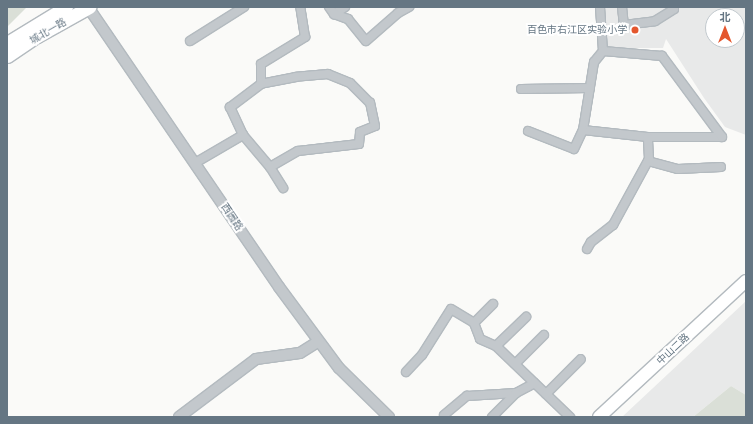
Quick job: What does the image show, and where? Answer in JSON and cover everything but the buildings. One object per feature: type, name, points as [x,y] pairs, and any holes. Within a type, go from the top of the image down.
[{"type":"main road","name":"城北一路","points":[[7,43],[66,7]]},
{"type":"main road","name":"城北一路","points":[[7,56],[37,36],[89,7]]},
{"type":"main road","name":"中山二路","points":[[600,417],[746,281]]},
{"type":"street","name":"西园路","points":[[89,7],[279,287],[339,368],[389,417]]},
{"type":"street","points":[[190,41],[244,7]]},
{"type":"street","points":[[261,84],[261,64],[306,37],[300,7]]},
{"type":"street","points":[[332,10],[345,7]]},
{"type":"street","points":[[332,10],[348,19],[366,41],[398,13],[409,7]]},
{"type":"street","points":[[528,131],[574,149],[583,130],[594,62],[603,51],[600,7]]},
{"type":"street","points":[[622,7],[624,24],[655,21],[674,9],[674,7]]},
{"type":"street","points":[[583,130],[648,137],[722,137],[662,56],[603,51]]},
{"type":"street","points":[[270,167],[298,151],[359,144],[360,132],[375,126],[370,104],[350,83],[328,74],[296,77],[261,84],[230,107],[243,135],[270,167],[282,188]]},
{"type":"street","points":[[521,89],[590,88]]},
{"type":"street","points":[[195,163],[243,135]]},
{"type":"street","points":[[587,249],[591,242],[613,225],[648,161],[648,137]]},
{"type":"street","points":[[648,161],[678,169],[721,167]]},
{"type":"street","points":[[474,324],[493,304]]},
{"type":"street","points":[[406,372],[422,355],[451,309],[474,324],[480,339],[496,346],[570,417]]},
{"type":"street","points":[[496,346],[526,318]]},
{"type":"street","points":[[515,364],[544,335]]},
{"type":"street","points":[[179,417],[256,359],[300,353],[319,341]]},
{"type":"street","points":[[546,394],[581,359]]},
{"type":"street","points":[[492,417],[516,393],[535,384]]},
{"type":"street","points":[[444,415],[467,396],[516,393]]},
{"type":"shaded area","points":[[7,7],[27,7],[7,27]]},
{"type":"shaded area","points":[[603,7],[746,7],[746,135],[725,127],[704,98],[666,39],[663,48],[605,48]]},
{"type":"shaded area","points":[[746,301],[746,395],[731,386],[693,417],[622,417]]},
{"type":"shaded area","points":[[731,386],[746,395],[746,417],[693,417]]},
{"type":"place","name":"百色市右江区实验小学","points":[[635,30]]}]
